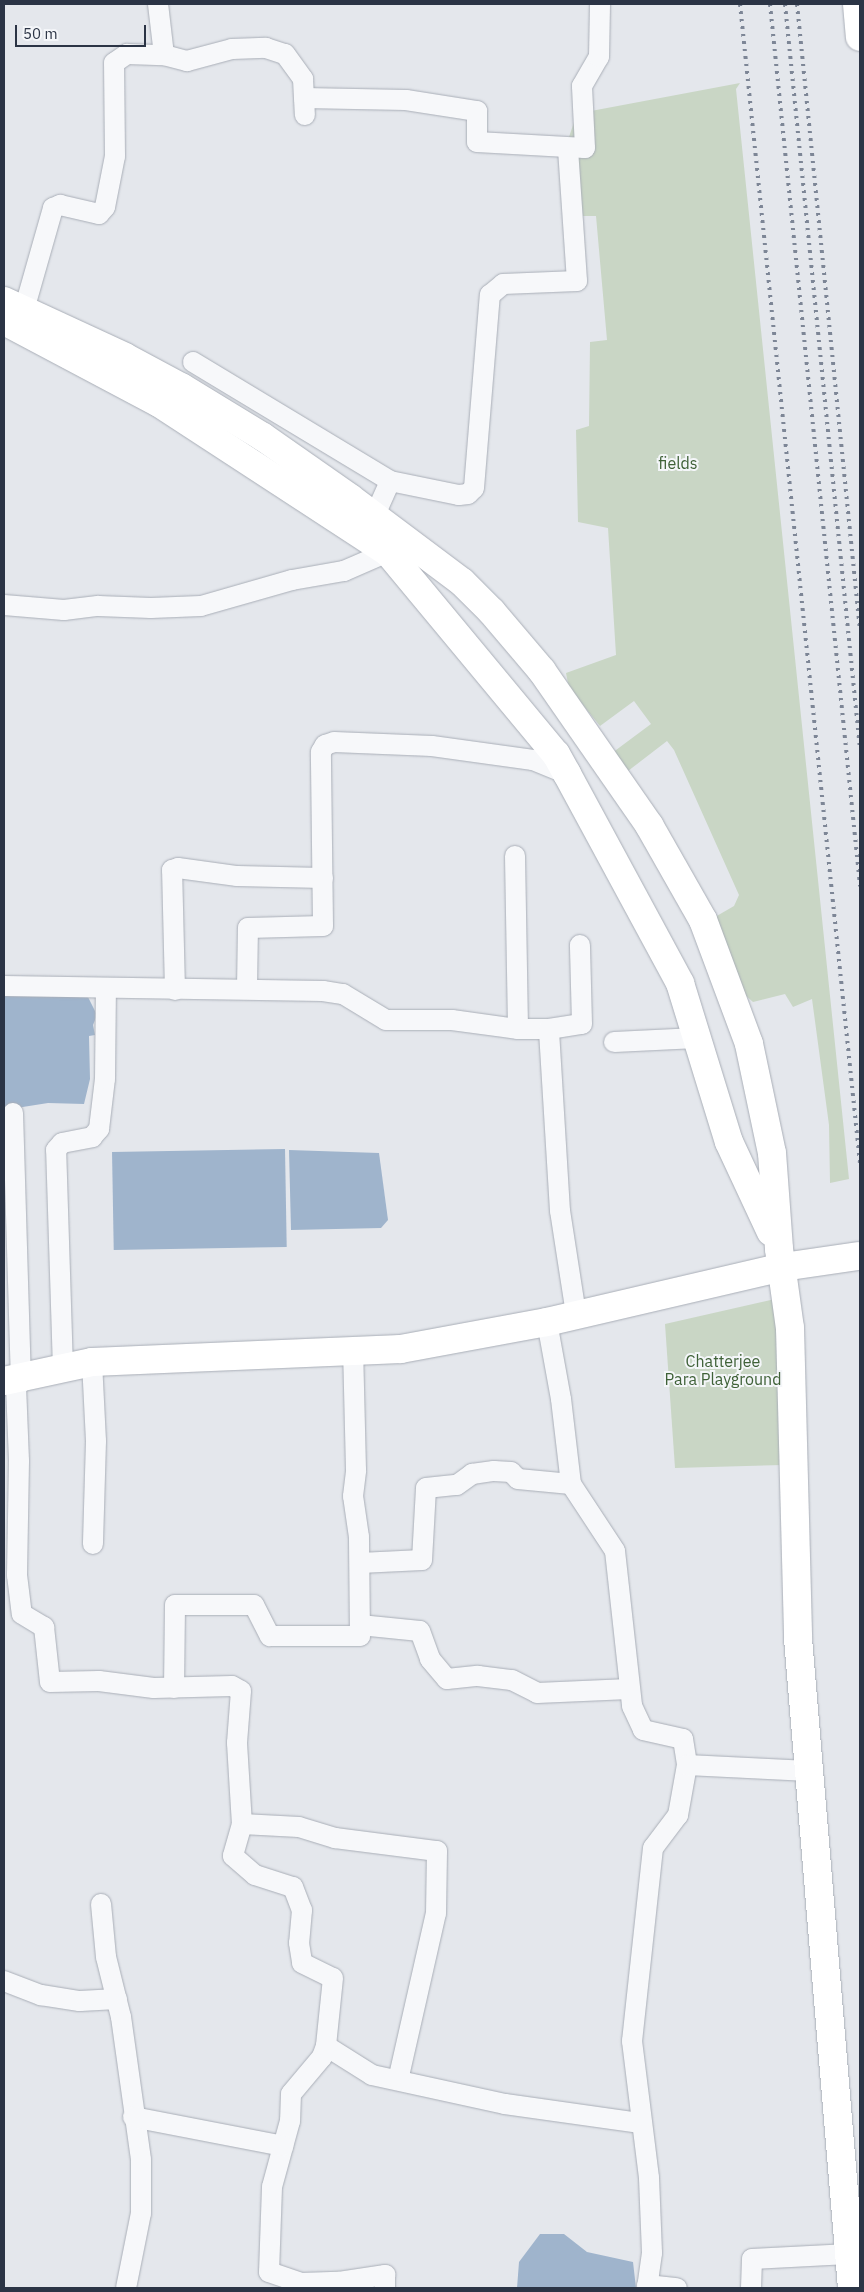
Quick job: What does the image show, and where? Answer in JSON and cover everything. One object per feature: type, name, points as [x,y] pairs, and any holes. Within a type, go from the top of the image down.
[{"type":"main road","points":[[857,4],[860,37]]},
{"type":"main road","points":[[10,311],[125,357],[181,387],[263,438],[375,515],[462,582],[492,612],[542,672],[649,825],[702,920],[749,1044],[772,1154],[781,1258],[790,1328],[798,1638],[852,2288]]},
{"type":"main road","points":[[10,311],[159,402],[388,552],[556,754],[680,983],[729,1142],[781,1258]]},
{"type":"main road","points":[[18,1378],[92,1362],[401,1349],[547,1322],[781,1258],[858,1256]]},
{"type":"street","points":[[158,4],[164,55]]},
{"type":"street","points":[[10,311],[53,208],[60,205],[99,214],[105,207],[115,156],[114,63],[127,54],[164,55],[187,62],[232,49],[272,50],[285,54],[303,78],[304,106],[406,100],[477,111],[476,142],[585,148],[582,86],[599,57],[600,4]]},
{"type":"street","points":[[193,362],[390,481],[458,495],[468,494],[474,488],[490,295],[503,284],[577,281],[568,148]]},
{"type":"street","points":[[375,515],[390,481]]},
{"type":"street","points":[[4,605],[64,610],[98,606],[151,608],[201,606],[292,580],[344,571],[388,552]]},
{"type":"street","points":[[247,989],[248,928],[323,926],[321,752],[325,745],[334,742],[432,746],[533,760],[567,774]]},
{"type":"street","points":[[515,856],[518,1029]]},
{"type":"street","points":[[175,990],[172,870],[178,868],[237,876],[323,878]]},
{"type":"street","points":[[4,986],[175,990],[247,989],[343,994],[386,1020],[452,1020],[518,1029],[548,1028],[582,1024],[580,945]]},
{"type":"street","points":[[63,1368],[56,1150],[62,1143],[92,1138],[99,1128],[106,1080],[106,988]]},
{"type":"street","points":[[548,1028],[560,1211],[576,1314]]},
{"type":"street","points":[[614,1042],[697,1038]]},
{"type":"street","points":[[13,1113],[18,1378],[16,1386],[19,1461],[17,1576],[22,1614],[44,1626],[50,1682],[99,1681],[174,1688],[232,1686],[241,1691],[237,1743],[242,1824],[233,1856],[255,1875],[293,1887],[302,1910],[299,1943],[302,1963],[333,1978],[326,2046],[322,2057],[291,2094],[283,2146],[272,2188],[268,2272],[301,2283],[340,2282],[385,2275],[385,2288]]},
{"type":"street","points":[[547,1322],[561,1399],[571,1484],[615,1551],[632,1706],[643,1730],[683,1739],[687,1765],[678,1815],[653,1848],[632,2048],[649,2178],[652,2253],[647,2287],[677,2288]]},
{"type":"street","points":[[174,1688],[175,1605],[254,1605],[270,1636],[360,1636],[360,1563],[353,1496],[356,1470],[353,1351]]},
{"type":"street","points":[[92,1362],[96,1441],[93,1544]]},
{"type":"street","points":[[360,1563],[422,1560],[426,1488],[457,1485],[472,1474],[494,1470],[511,1472],[518,1479],[571,1484]]},
{"type":"street","points":[[360,1625],[392,1626],[420,1631],[430,1659],[447,1679],[478,1676],[512,1680],[537,1693],[630,1689]]},
{"type":"street","points":[[687,1765],[809,1771]]},
{"type":"street","points":[[242,1824],[299,1827],[335,1838],[437,1851],[436,1913],[398,2080]]},
{"type":"street","points":[[101,1904],[106,1957],[117,1999],[141,2160],[141,2213],[126,2288]]},
{"type":"street","points":[[4,1981],[60,1998],[117,1999]]},
{"type":"street","points":[[326,2046],[372,2075],[506,2104],[642,2123]]},
{"type":"street","points":[[134,2117],[283,2146]]},
{"type":"street","points":[[751,2288],[752,2259],[849,2254]]},
{"type":"green space","name":"fields","points":[[740,83],[736,89],[849,1179],[830,1183],[829,1125],[812,999],[793,1007],[785,994],[753,1002],[744,994],[715,917],[734,906],[739,895],[674,750],[667,741],[628,771],[612,753],[651,724],[634,701],[600,726],[569,688],[566,673],[616,655],[608,528],[578,522],[576,430],[589,426],[590,342],[607,340],[596,216],[572,216],[565,149],[575,119],[591,111]]},
{"type":"green space","name":"Chatterjee Para Playground","points":[[775,1299],[783,1465],[675,1468],[665,1324]]},
{"type":"water","points":[[4,989],[86,993],[97,1015],[93,1025],[95,1035],[89,1036],[90,1079],[84,1104],[48,1103],[10,1109],[4,1115]]},
{"type":"water","points":[[285,1149],[287,1247],[114,1250],[112,1152]]},
{"type":"water","points":[[289,1150],[379,1153],[388,1220],[381,1228],[291,1230]]},
{"type":"water","points":[[540,2234],[564,2234],[587,2252],[633,2262],[636,2288],[517,2288],[519,2262]]},
{"type":"railway","points":[[740,4],[860,1163]]},
{"type":"railway","points":[[770,4],[860,886]]},
{"type":"railway","points":[[785,4],[860,749]]},
{"type":"railway","points":[[797,4],[860,631]]}]
